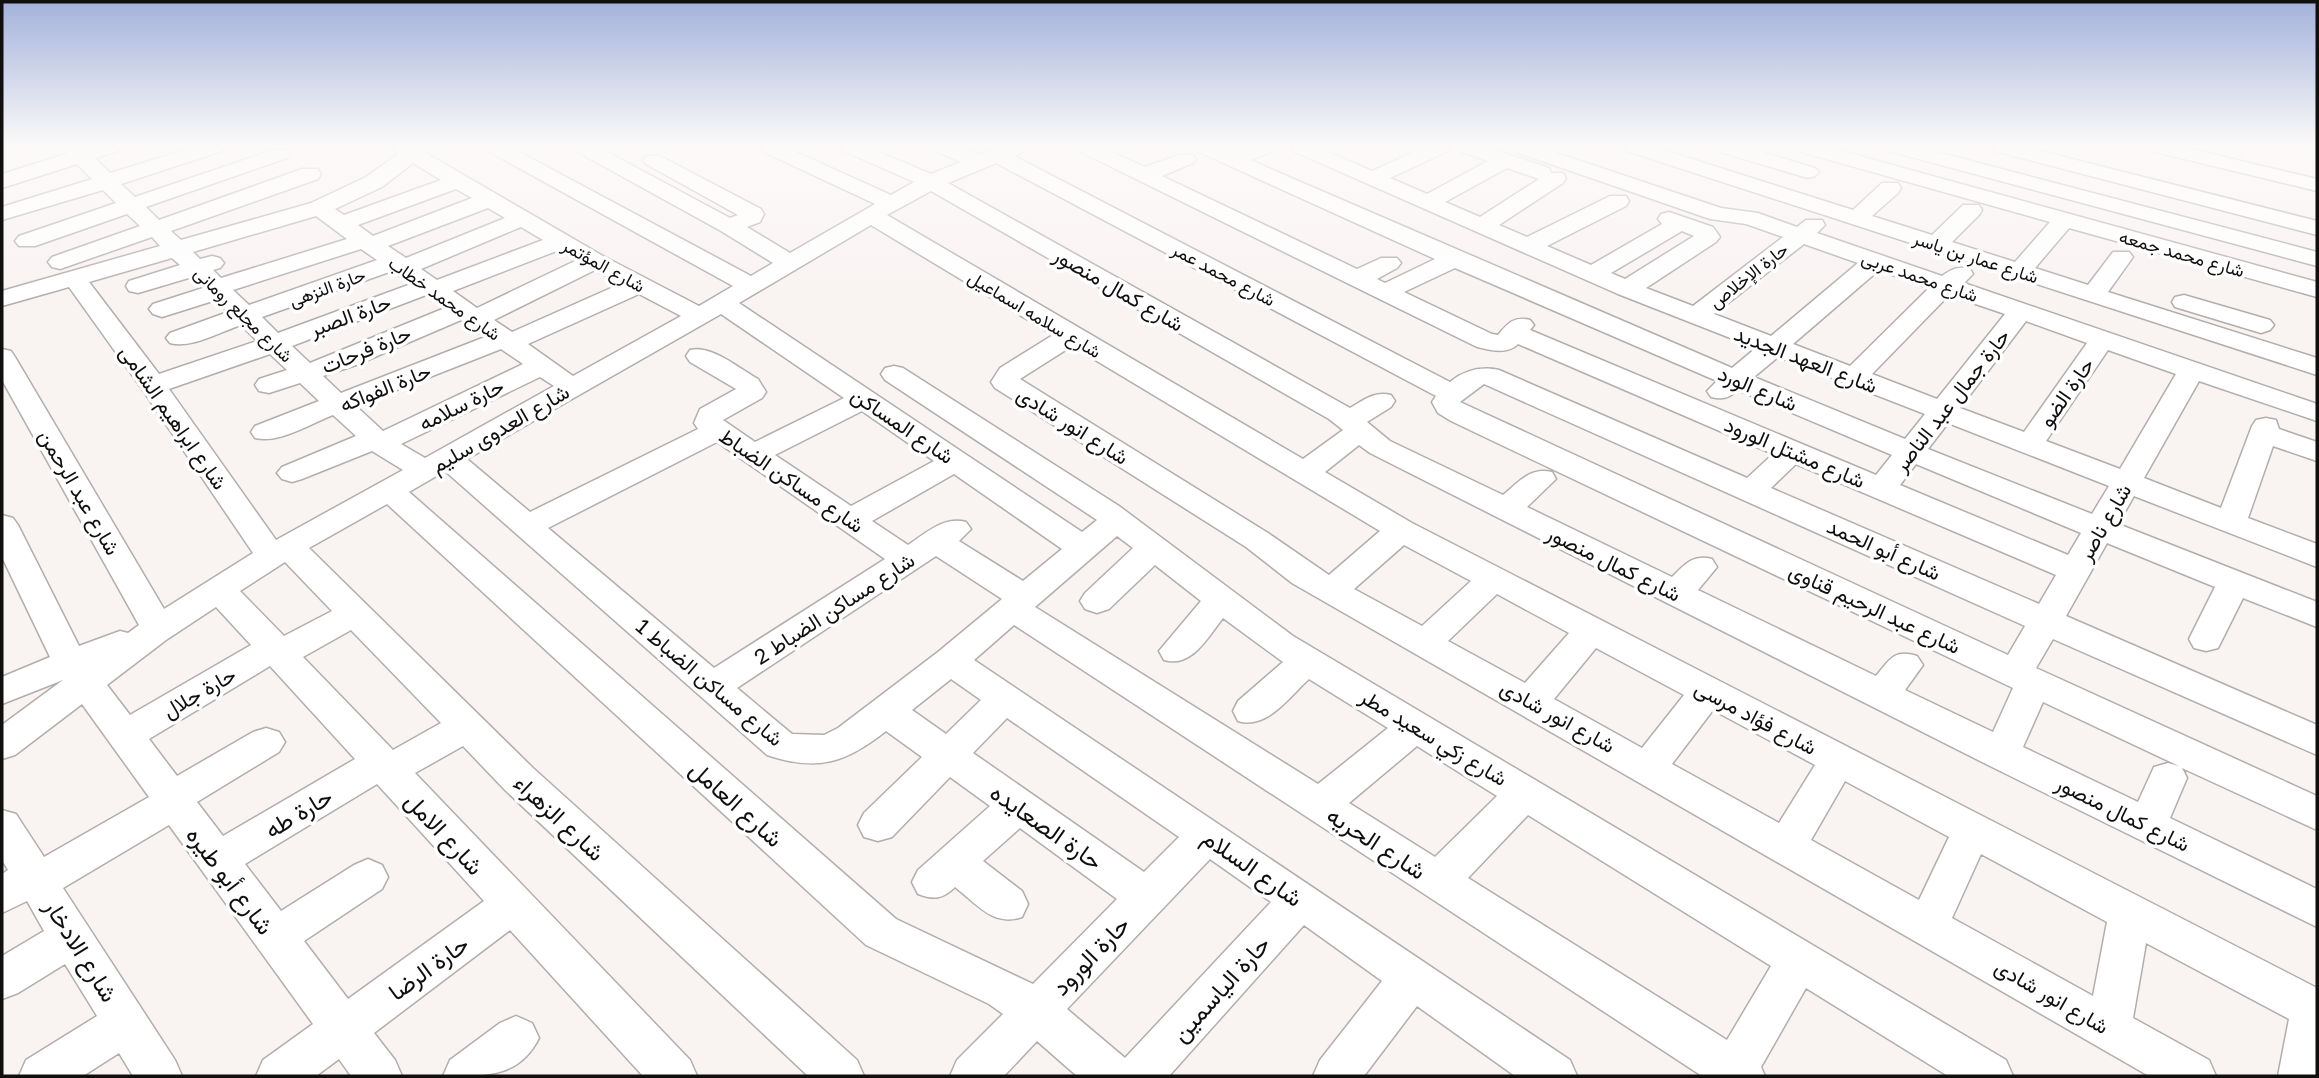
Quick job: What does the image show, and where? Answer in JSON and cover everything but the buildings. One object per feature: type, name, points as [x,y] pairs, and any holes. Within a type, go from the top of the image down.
[{"type":"street","points":[[4,215],[58,197]]},
{"type":"street","name":"شارع مجلع رومانى","points":[[122,197],[377,441],[437,464]]},
{"type":"street","points":[[27,240],[156,197]]},
{"type":"street","points":[[7,290],[64,271],[156,229],[245,197]]},
{"type":"street","name":"شارع محمد خطاب","points":[[325,197],[335,212],[367,243],[572,387]]},
{"type":"street","points":[[138,286],[197,268],[335,212],[355,197]]},
{"type":"street","points":[[64,271],[178,250],[392,197]]},
{"type":"street","name":"شارع المؤتمر","points":[[488,197],[638,285],[711,309]]},
{"type":"street","points":[[588,197],[751,286]]},
{"type":"street","points":[[676,197],[789,263]]},
{"type":"street","points":[[722,197],[753,214],[752,217],[729,226]]},
{"type":"street","name":"شارع سلامه اسماعيل","points":[[860,197],[1071,335],[1201,412]]},
{"type":"street","name":"شارع العدوى سليم","points":[[77,672],[156,629],[280,551],[711,309],[903,197]]},
{"type":"street","name":"شارع كمال منصور","points":[[958,197],[1354,426],[1380,447],[2317,909]]},
{"type":"street","name":"شارع محمد عمر","points":[[1080,197],[1452,394]]},
{"type":"street","points":[[1190,197],[1385,292],[1454,259]]},
{"type":"street","points":[[1214,209],[1242,197]]},
{"type":"street","name":"شارع الورد","points":[[1315,197],[1406,239],[1735,379],[2098,529],[2317,615]]},
{"type":"street","name":"شارع العهد الجديد","points":[[1417,197],[1627,289],[2317,556]]},
{"type":"street","points":[[1428,202],[1436,197]]},
{"type":"street","points":[[1482,226],[1526,197]]},
{"type":"street","points":[[1608,197],[1618,201],[1694,207]]},
{"type":"street","name":"شارع محمد عربى","points":[[1679,197],[1694,207],[1726,216],[1809,229],[1878,256],[1954,279],[2021,311],[2317,413]]},
{"type":"street","name":"شارع عمار بن ياسر","points":[[1792,197],[2093,295],[2178,311],[2317,367]]},
{"type":"street","points":[[1857,218],[1880,197]]},
{"type":"street","name":"شارع محمد جمعه","points":[[1984,197],[2317,290]]},
{"type":"street","points":[[2085,197],[2317,259]]},
{"type":"street","points":[[2198,197],[2317,228]]},
{"type":"street","points":[[2278,197],[2317,207]]},
{"type":"street","points":[[162,309],[367,243],[491,199]]},
{"type":"street","points":[[1528,246],[1618,201]]},
{"type":"street","points":[[1627,289],[1709,235],[1694,207]]},
{"type":"street","points":[[1592,274],[1641,246],[1694,207]]},
{"type":"street","points":[[1936,244],[1971,210]]},
{"type":"street","name":"حارة النزهى","points":[[178,338],[399,265],[523,218]]},
{"type":"street","points":[[2020,271],[2063,220]]},
{"type":"street","name":"حارة الإخلاص","points":[[1695,316],[1809,229]]},
{"type":"street","points":[[1301,251],[1331,237]]},
{"type":"street","points":[[1357,279],[1406,239]]},
{"type":"street","name":"حارة الصبر","points":[[153,385],[205,369],[561,241]]},
{"type":"street","points":[[1697,411],[1878,256]]},
{"type":"street","points":[[2093,295],[2121,257]]},
{"type":"street","name":"حارة فرحات","points":[[269,385],[468,314],[595,261]]},
{"type":"street","name":"شارع ابراهيم الشامى","points":[[64,271],[280,551]]},
{"type":"street","points":[[2202,275],[2178,311],[2261,325]]},
{"type":"street","points":[[1854,377],[1954,279]]},
{"type":"street","name":"حارة الفواكه","points":[[265,432],[506,341],[638,285]]},
{"type":"street","name":"شارع مشتل الورود","points":[[1385,292],[1491,343],[1504,343],[1518,329],[1697,411],[2075,571]]},
{"type":"street","name":"شارع المساكن","points":[[711,309],[864,399],[1083,548]]},
{"type":"street","name":"حارة جمال عبد الناصر","points":[[1881,489],[2021,311]]},
{"type":"street","name":"شارع انور شادى","points":[[1071,335],[1009,374],[1005,382],[1257,540],[1303,575],[1649,767],[2193,1076]]},
{"type":"street","name":"حارة الضو","points":[[2029,445],[2104,339]]},
{"type":"street","name":"شارع مساكن الضباط","points":[[699,356],[751,389],[749,396],[710,415],[707,421],[908,559]]},
{"type":"street","name":"شارع عبد الرحمن","points":[[2,357],[156,629]]},
{"type":"street","name":"حارة سلامه","points":[[292,473],[377,441],[466,402],[486,389],[542,366]]},
{"type":"street","name":"شارع ناصر","points":[[2001,755],[2024,678],[2047,621],[2192,370]]},
{"type":"street","name":"شارع زكي سعيد مطر","points":[[894,374],[1116,520],[1220,600],[1307,661],[1798,960],[1966,1070]]},
{"type":"street","name":"شارع أبو الحمد","points":[[1452,394],[1476,377],[1489,376],[2317,741]]},
{"type":"street","name":"شارع عبد الرحيم قناوى","points":[[1452,394],[1446,402],[1448,407],[1461,415],[2317,814]]},
{"type":"street","points":[[754,454],[864,399]]},
{"type":"street","points":[[1304,473],[1381,401]]},
{"type":"street","name":"شارع فؤاد مرسى","points":[[1201,412],[1401,530],[2315,1009]]},
{"type":"street","points":[[527,526],[719,430]]},
{"type":"street","points":[[2231,523],[2264,430],[2317,452]]},
{"type":"street","points":[[1752,490],[1793,451]]},
{"type":"street","points":[[850,520],[955,461]]},
{"type":"street","name":"شارع مساكن الضباط 1","points":[[437,464],[527,526],[780,745],[799,752],[834,748],[887,712],[1116,520]]},
{"type":"street","points":[[1506,509],[1541,479]]},
{"type":"street","name":"شارع العامل","points":[[390,491],[881,932],[982,979],[1036,1011],[1111,1076]]},
{"type":"street","name":"شارع أبو طيره","points":[[2,526],[77,672],[379,1076]]},
{"type":"street","points":[[1332,591],[1401,530]]},
{"type":"street","name":"شارع مساكن الضباط 2","points":[[713,687],[946,535]]},
{"type":"street","name":"شارع الحريه","points":[[946,535],[1019,603],[1320,805],[1736,1075]]},
{"type":"street","points":[[1097,601],[1153,548]]},
{"type":"street","name":"شارع الزهراء","points":[[280,551],[355,613],[519,779],[841,1076]]},
{"type":"street","points":[[1675,593],[1701,567]]},
{"type":"street","points":[[1426,642],[1493,579]]},
{"type":"street","points":[[2206,639],[2234,583]]},
{"type":"street","name":"شارع الامل","points":[[218,588],[513,904],[662,1072]]},
{"type":"street","points":[[1175,651],[1220,600]]},
{"type":"street","name":"حارة جلال","points":[[124,736],[277,651],[355,613]]},
{"type":"street","points":[[1531,701],[1591,631]]},
{"type":"street","name":"شارع السلام","points":[[950,661],[1412,977],[1535,1071]]},
{"type":"street","points":[[1251,711],[1307,661]]},
{"type":"street","points":[[1880,695],[1905,665]]},
{"type":"street","points":[[2,691],[77,672]]},
{"type":"street","points":[[2,745],[77,672]]},
{"type":"street","points":[[1649,767],[1707,692]]},
{"type":"street","points":[[878,825],[1004,698]]},
{"type":"street","name":"حارة الصعايده","points":[[887,712],[1147,897]]},
{"type":"street","name":"حارة طه","points":[[216,861],[383,767],[467,726]]},
{"type":"street","points":[[1320,805],[1415,726]]},
{"type":"street","points":[[25,884],[171,801],[265,742]]},
{"type":"street","points":[[1787,845],[1838,761]]},
{"type":"street","points":[[2147,824],[2168,778]]},
{"type":"street","points":[[1438,881],[1525,793]]},
{"type":"street","points":[[1007,904],[944,873],[1018,805]]},
{"type":"street","name":"شارع الادخار","points":[[2,826],[25,884],[73,936],[159,1076]]},
{"type":"street","points":[[1928,925],[1972,831]]},
{"type":"street","name":"حارة الورود","points":[[973,1076],[1207,835]]},
{"type":"street","points":[[274,938],[368,877]]},
{"type":"street","name":"حارة الياسمين","points":[[1139,1076],[1300,900]]},
{"type":"street","name":"حارة الرضا","points":[[279,1076],[513,904]]},
{"type":"street","points":[[2109,1028],[2130,913]]},
{"type":"street","points":[[2,979],[73,936]]},
{"type":"street","points":[[1736,1075],[1798,960]]},
{"type":"street","points":[[1336,1076],[1412,977]]},
{"type":"street","points":[[2301,1076],[2315,1009]]},
{"type":"street","points":[[43,1076],[127,1023]]},
{"type":"street","points":[[466,1076],[516,1038]]}]
